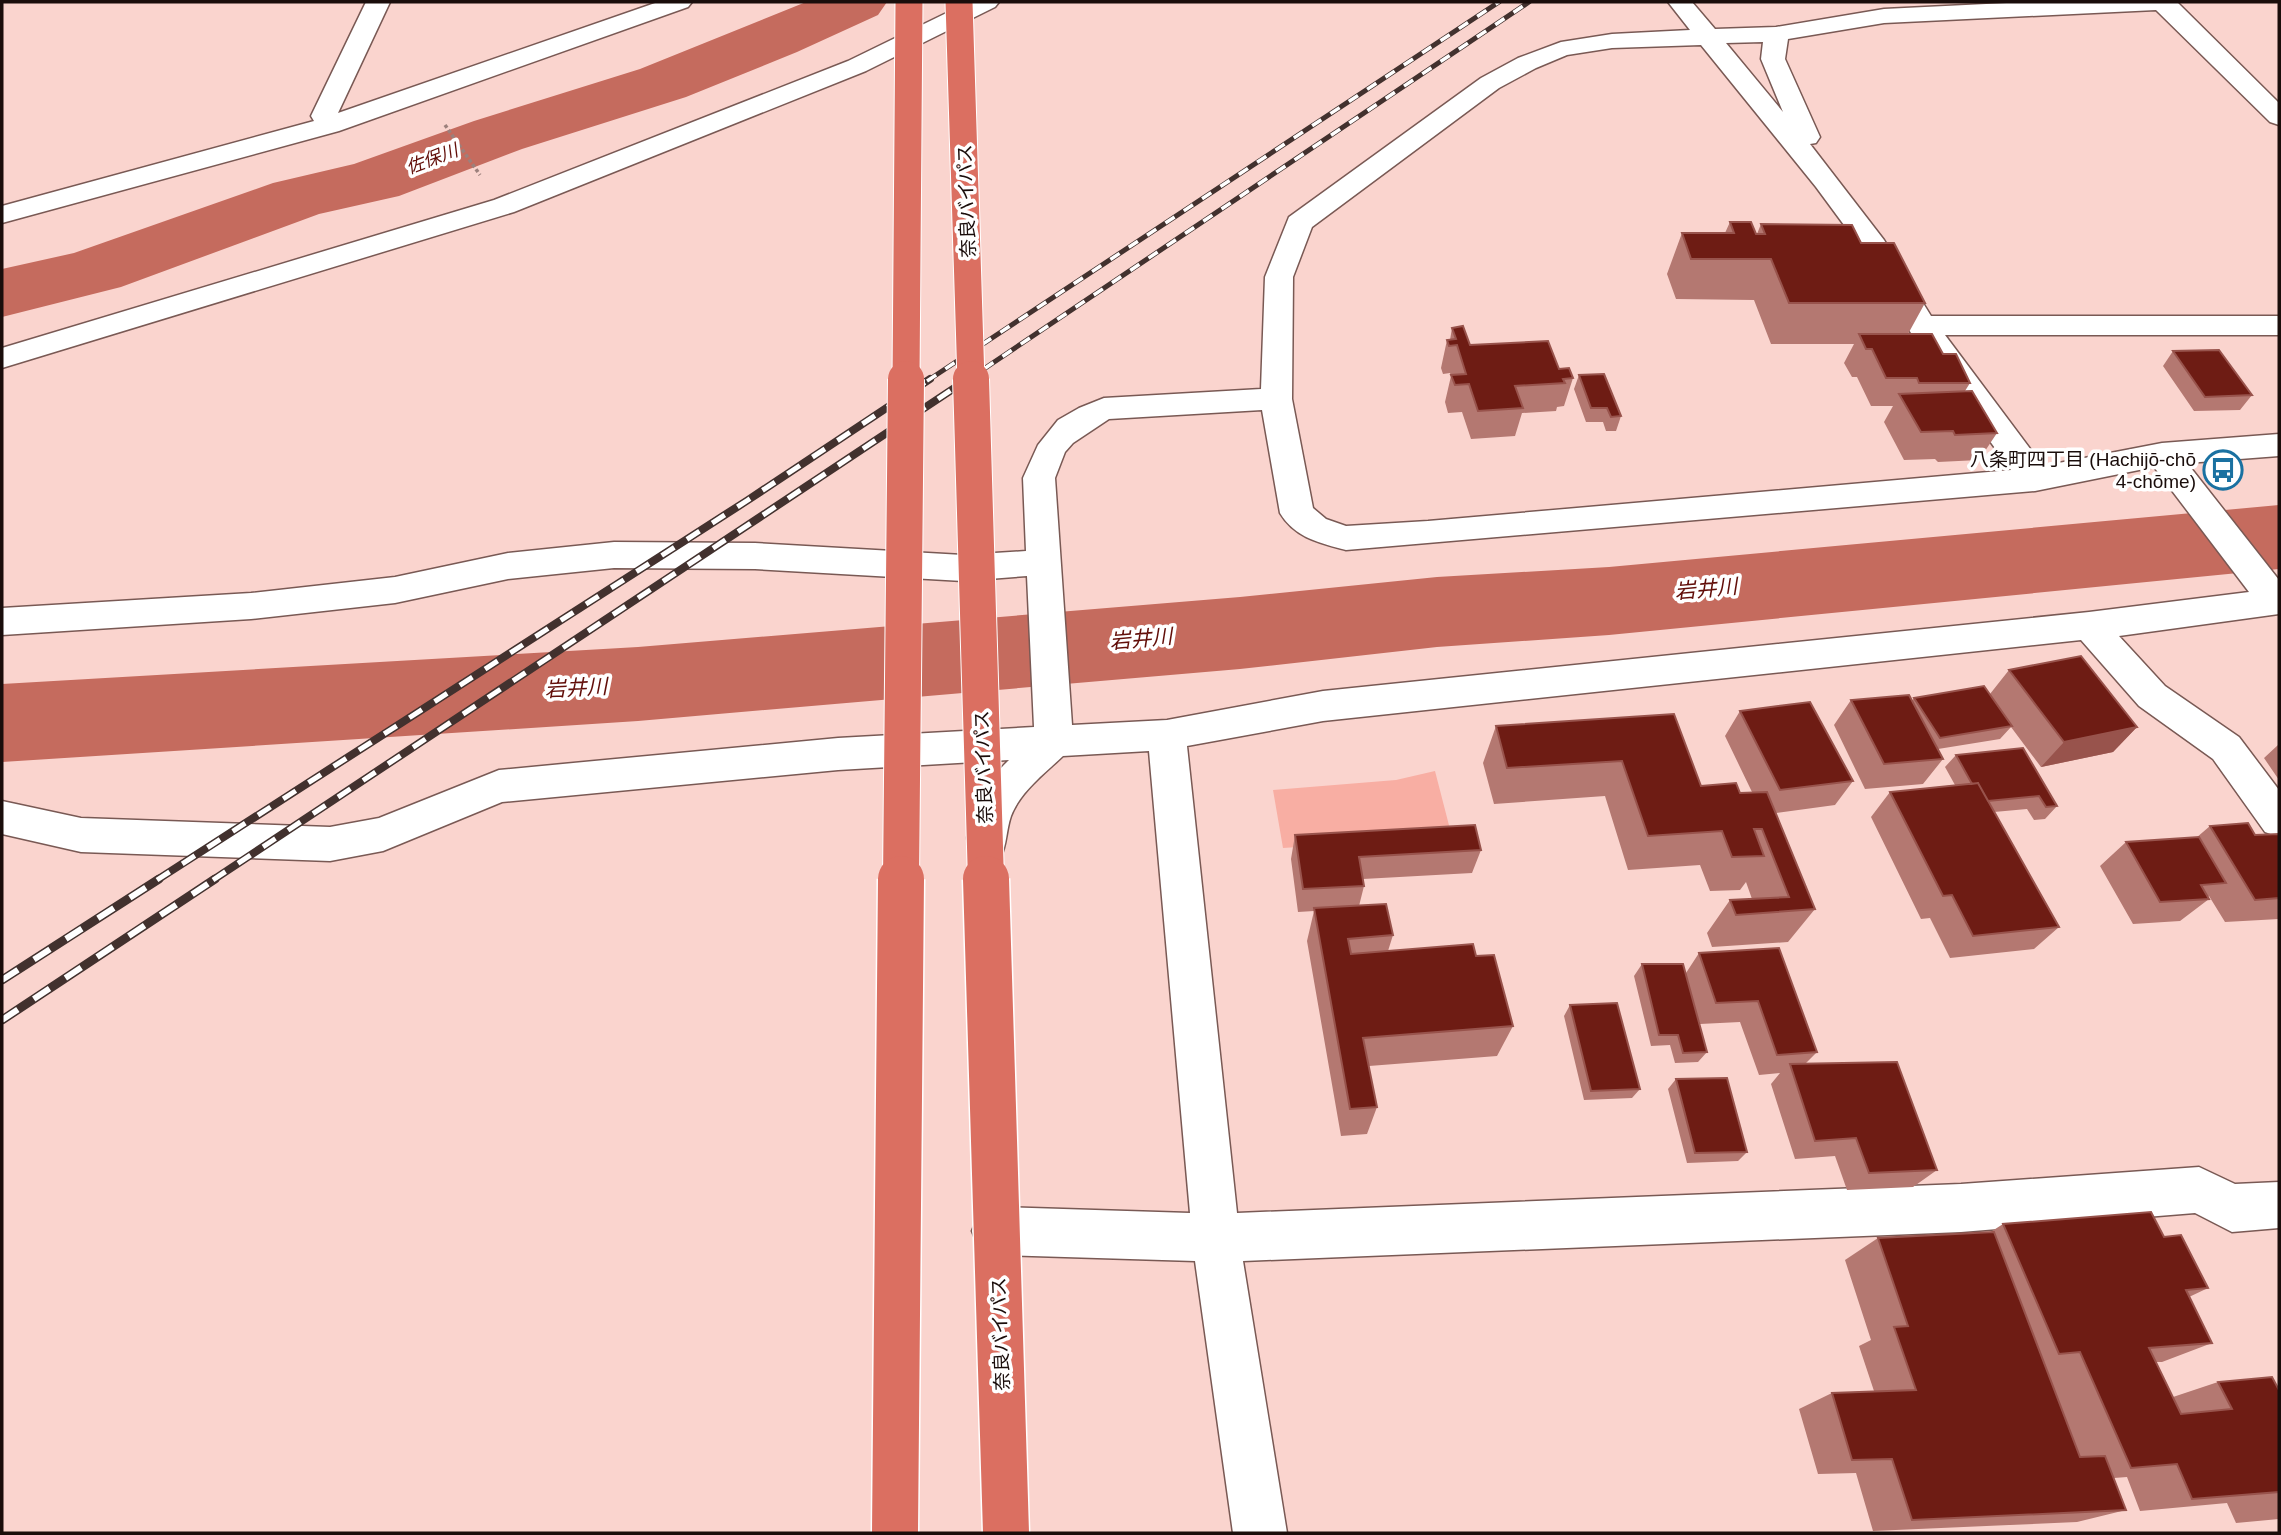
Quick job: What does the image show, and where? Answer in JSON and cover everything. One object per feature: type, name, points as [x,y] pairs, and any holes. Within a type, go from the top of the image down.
[{"type":"highway","points":[[895,1533],[909,2]]},
{"type":"highway","name":"奈良バイパス","points":[[959,2],[1003,1533]]},
{"type":"street","points":[[330,125],[324,116],[378,2]]},
{"type":"street","points":[[2,215],[330,125],[680,2]]},
{"type":"street","points":[[2,358],[504,206],[857,66],[987,2]]},
{"type":"street","points":[[1680,2],[1826,181],[1874,246],[1922,326],[2035,479]]},
{"type":"street","points":[[2279,117],[2163,2],[1884,16],[1776,34],[1612,41],[1561,49],[1527,63],[1479,90],[1299,223],[1279,276],[1276,399],[1297,513],[1314,528],[1346,538],[1428,534],[2035,479],[2170,465],[2279,445]]},
{"type":"street","points":[[1776,34],[1773,59],[1826,181]]},
{"type":"street","points":[[2248,88],[2279,86]]},
{"type":"street","points":[[1922,326],[2279,325]]},
{"type":"street","points":[[1003,1533],[986,827],[1008,784],[1053,729],[1039,478],[1048,452],[1060,436],[1080,420],[1104,409],[1276,399]]},
{"type":"street","points":[[2,818],[81,835],[330,844],[383,834],[499,786],[838,754],[1053,729],[1167,735],[1323,706],[2089,626],[2272,595],[2170,465]]},
{"type":"street","points":[[2,621],[264,605],[396,590],[508,566],[614,555],[755,556],[1044,574]]},
{"type":"street","points":[[2089,626],[2152,696],[2226,748],[2279,820]]},
{"type":"street","points":[[1167,735],[1216,1238],[1260,1533]]},
{"type":"street","points":[[996,1231],[1216,1238],[1947,1209],[2199,1190],[2232,1208],[2279,1205]]},
{"type":"path","points":[[443,122],[482,177]]},
{"type":"shaded area","points":[[1435,771],[1452,837],[1283,848],[1273,790],[1396,780]]},
{"type":"building","points":[[1730,222],[1751,222],[1756,234],[1765,234],[1761,224],[1852,225],[1861,243],[1894,243],[1925,303],[1789,303],[1771,259],[1691,259],[1682,233],[1734,233]]},
{"type":"building","points":[[1463,326],[1470,345],[1548,341],[1559,369],[1569,368],[1573,378],[1563,379],[1565,383],[1515,386],[1523,408],[1478,411],[1469,384],[1455,385],[1451,375],[1466,374],[1457,345],[1449,346],[1447,340],[1456,339],[1452,328]]},
{"type":"building","points":[[1859,334],[1932,334],[1943,354],[1956,354],[1970,383],[1919,383],[1917,378],[1886,378],[1872,349],[1866,349]]},
{"type":"building","points":[[2219,350],[2252,395],[2205,397],[2173,351]]},
{"type":"building","points":[[1604,374],[1621,416],[1611,417],[1607,408],[1591,408],[1579,375]]},
{"type":"building","points":[[1972,391],[1997,433],[1955,435],[1953,431],[1921,432],[1899,394]]},
{"type":"building","points":[[2081,656],[2137,727],[2064,742],[2009,670]]},
{"type":"building","points":[[1984,686],[2012,726],[1940,738],[1914,698]]},
{"type":"building","points":[[1909,695],[1943,759],[1884,764],[1851,700]]},
{"type":"building","points":[[1810,702],[1853,781],[1780,790],[1740,711]]},
{"type":"building","points":[[1674,714],[1701,786],[1736,783],[1740,793],[1767,792],[1815,909],[1736,915],[1730,900],[1789,897],[1762,829],[1754,829],[1764,856],[1732,857],[1722,831],[1648,836],[1622,761],[1507,768],[1496,726]]},
{"type":"building","points":[[2023,748],[2057,806],[2046,807],[2039,796],[1988,801],[1978,783],[1972,784],[1956,755]]},
{"type":"building","points":[[1978,783],[2059,927],[1973,936],[1952,895],[1943,896],[1890,792]]},
{"type":"building","points":[[2248,823],[2255,835],[2279,834],[2279,898],[2255,900],[2210,826]]},
{"type":"building","points":[[1475,825],[1481,850],[1359,857],[1364,886],[1303,889],[1295,835]]},
{"type":"building","points":[[2199,837],[2226,883],[2201,885],[2209,899],[2160,902],[2126,842]]},
{"type":"building","points":[[1386,904],[1393,935],[1348,939],[1351,954],[1473,944],[1476,956],[1494,955],[1513,1026],[1363,1038],[1377,1107],[1350,1109],[1314,908]]},
{"type":"building","points":[[1779,948],[1817,1052],[1777,1055],[1758,1001],[1716,1003],[1699,953]]},
{"type":"building","points":[[1642,964],[1683,964],[1707,1052],[1683,1053],[1678,1035],[1659,1035]]},
{"type":"building","points":[[1617,1003],[1640,1089],[1591,1091],[1570,1005]]},
{"type":"building","points":[[1897,1062],[1937,1170],[1869,1173],[1856,1138],[1815,1141],[1790,1064]]},
{"type":"building","points":[[1727,1078],[1747,1152],[1695,1153],[1676,1079]]},
{"type":"building","points":[[2151,1212],[2164,1237],[2181,1235],[2208,1288],[2186,1290],[2212,1343],[2149,1348],[2181,1414],[2232,1409],[2218,1382],[2272,1377],[2279,1390],[2279,1492],[2192,1499],[2177,1464],[2131,1468],[2080,1352],[2059,1354],[2003,1224]]},
{"type":"building","points":[[1994,1232],[2080,1457],[2105,1456],[2126,1510],[1912,1520],[1892,1459],[1852,1460],[1832,1393],[1916,1390],[1894,1327],[1908,1326],[1878,1238]]},
{"type":"waterway","name":"佐保川","points":[[2,293],[95,271],[298,198],[374,181],[498,135],[663,83],[775,39],[856,2]]},
{"type":"waterway","name":"岩井川","points":[[2,723],[638,684],[1240,633],[1437,612],[1609,601],[2279,537]]},
{"type":"railway","points":[[927,381],[1499,2]]},
{"type":"railway","points":[[966,381],[1529,2]]},
{"type":"railway","points":[[157,880],[748,500],[930,379]]},
{"type":"railway","points":[[213,880],[968,379]]},
{"type":"railway","points":[[2,980],[159,879]]},
{"type":"railway","points":[[2,1020],[215,879]]},
{"type":"place","name":"八条町四丁目 (Hachijō-chō 4-chōme)","points":[[2223,470]]}]
